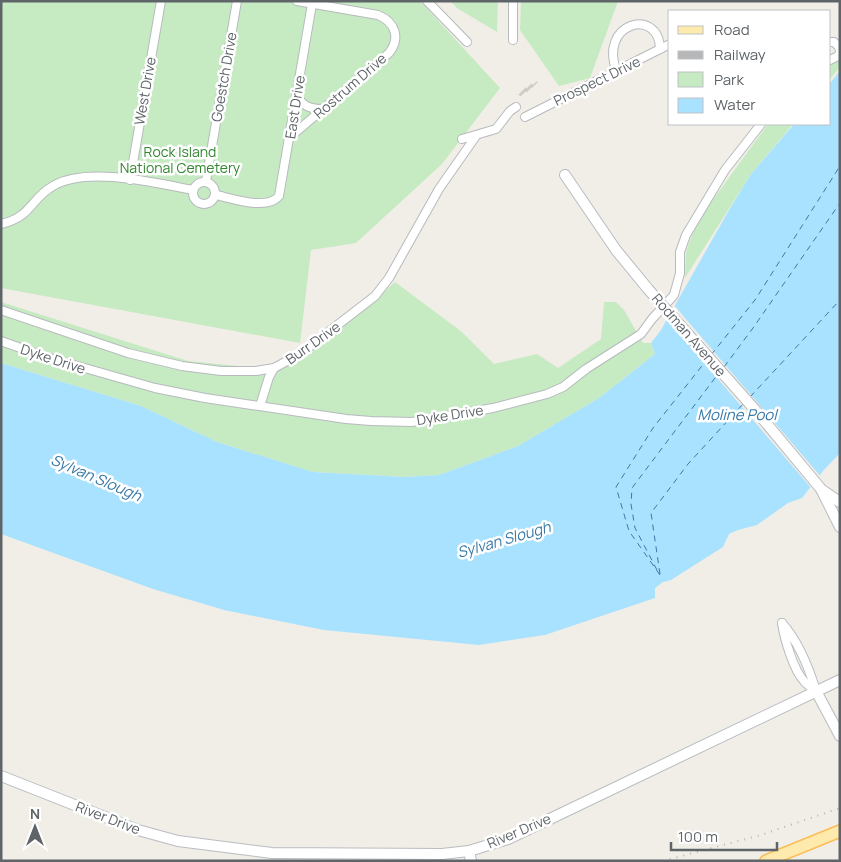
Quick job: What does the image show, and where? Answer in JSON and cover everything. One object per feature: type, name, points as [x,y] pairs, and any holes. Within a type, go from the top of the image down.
[{"type":"main road","name":"Rodman Avenue","points":[[565,175],[616,250],[751,405],[821,489]]},
{"type":"main road","points":[[821,489],[840,502]]},
{"type":"main road","points":[[821,489],[840,527]]},
{"type":"main road","name":"River Drive","points":[[1,776],[138,830],[161,838],[193,844],[272,853],[442,854],[470,856],[840,680]]},
{"type":"main road","points":[[816,692],[840,736]]},
{"type":"main road","points":[[766,861],[840,831]]},
{"type":"street","name":"West Drive","points":[[130,180],[161,1]]},
{"type":"street","name":"Goestch Drive","points":[[206,181],[237,1]]},
{"type":"street","points":[[297,1],[312,4]]},
{"type":"street","points":[[427,1],[466,42]]},
{"type":"street","points":[[513,1],[513,40]]},
{"type":"street","name":"Rostrum Drive","points":[[290,137],[389,53],[394,43],[392,26],[385,18],[378,15],[312,4]]},
{"type":"street","name":"East Drive","points":[[216,194],[261,204],[267,204],[279,196],[312,4]]},
{"type":"street","points":[[617,72],[613,58],[615,42],[622,30],[627,27],[639,25],[650,28],[660,43],[660,49]]},
{"type":"street","points":[[831,42],[834,42],[839,47],[840,52]]},
{"type":"street","name":"Prospect Drive","points":[[525,117],[668,45]]},
{"type":"street","points":[[297,92],[299,100],[307,107],[324,109]]},
{"type":"street","points":[[462,139],[496,129],[516,107]]},
{"type":"street","name":"Dyke Drive","points":[[1,342],[124,380],[205,398],[371,422],[412,422],[452,416],[547,394],[563,387],[586,369],[641,334],[674,295],[680,273],[680,252],[686,235],[726,170],[760,125]]},
{"type":"street","name":"Burr Drive","points":[[1,310],[128,353],[182,366],[221,371],[256,371],[274,368],[300,354],[329,333],[375,296],[383,287],[440,189],[476,136]]},
{"type":"street","points":[[1,224],[16,220],[24,215],[40,196],[60,182],[100,177],[193,190]]},
{"type":"street","points":[[206,181],[214,188],[216,194],[209,203],[202,204],[194,197],[193,190],[197,184],[206,181]]},
{"type":"street","points":[[260,406],[274,368]]},
{"type":"street","points":[[782,623],[791,634],[811,675],[816,692],[803,680],[789,651],[782,623]]},
{"type":"green space","name":"Rock Island National Cemetery","points":[[1,1],[420,1],[500,88],[442,164],[356,243],[311,250],[300,343],[1,288]]},
{"type":"green space","points":[[450,1],[498,1],[497,32],[457,8]]},
{"type":"green space","points":[[521,1],[618,1],[590,78],[559,86],[520,30]]},
{"type":"green space","points":[[840,57],[840,67],[831,78],[831,64]]},
{"type":"green space","points":[[767,125],[792,125],[751,174],[685,278],[686,252],[696,223]]},
{"type":"green space","points":[[395,282],[462,332],[494,364],[537,354],[558,368],[601,339],[604,302],[616,302],[624,310],[643,343],[651,343],[655,354],[599,398],[518,446],[439,475],[404,477],[313,472],[217,442],[141,406],[1,363],[1,302],[188,361],[278,370],[362,311]]},
{"type":"water","name":"Moline Pool","points":[[840,71],[840,453],[802,498],[788,503],[757,525],[729,534],[723,547],[655,588],[655,598],[545,635],[479,645],[324,630],[224,610],[153,589],[1,534],[1,363],[141,406],[217,442],[313,472],[404,477],[439,475],[518,446],[599,398],[655,354],[651,343],[661,330],[751,174],[793,125],[831,125],[831,82]]},
{"type":"pier","points":[[673,304],[821,477],[812,489],[665,317]]},
{"type":"ferry route","points":[[711,355],[755,300],[840,166]]},
{"type":"ferry route","points":[[724,367],[840,203]]},
{"type":"ferry route","points":[[750,397],[840,300]]},
{"type":"ferry route","points":[[660,575],[629,531],[616,487],[653,428],[705,362]]},
{"type":"ferry route","points":[[657,570],[635,528],[631,504],[632,488],[718,374]]},
{"type":"ferry route","points":[[660,574],[651,513],[688,464],[744,403]]},
{"type":"railway","points":[[663,861],[761,835],[840,808]]},
{"type":"water label","name":"Sylvan Slough","points":[[96,478]]},
{"type":"water label","name":"Sylvan Slough","points":[[504,540]]}]
